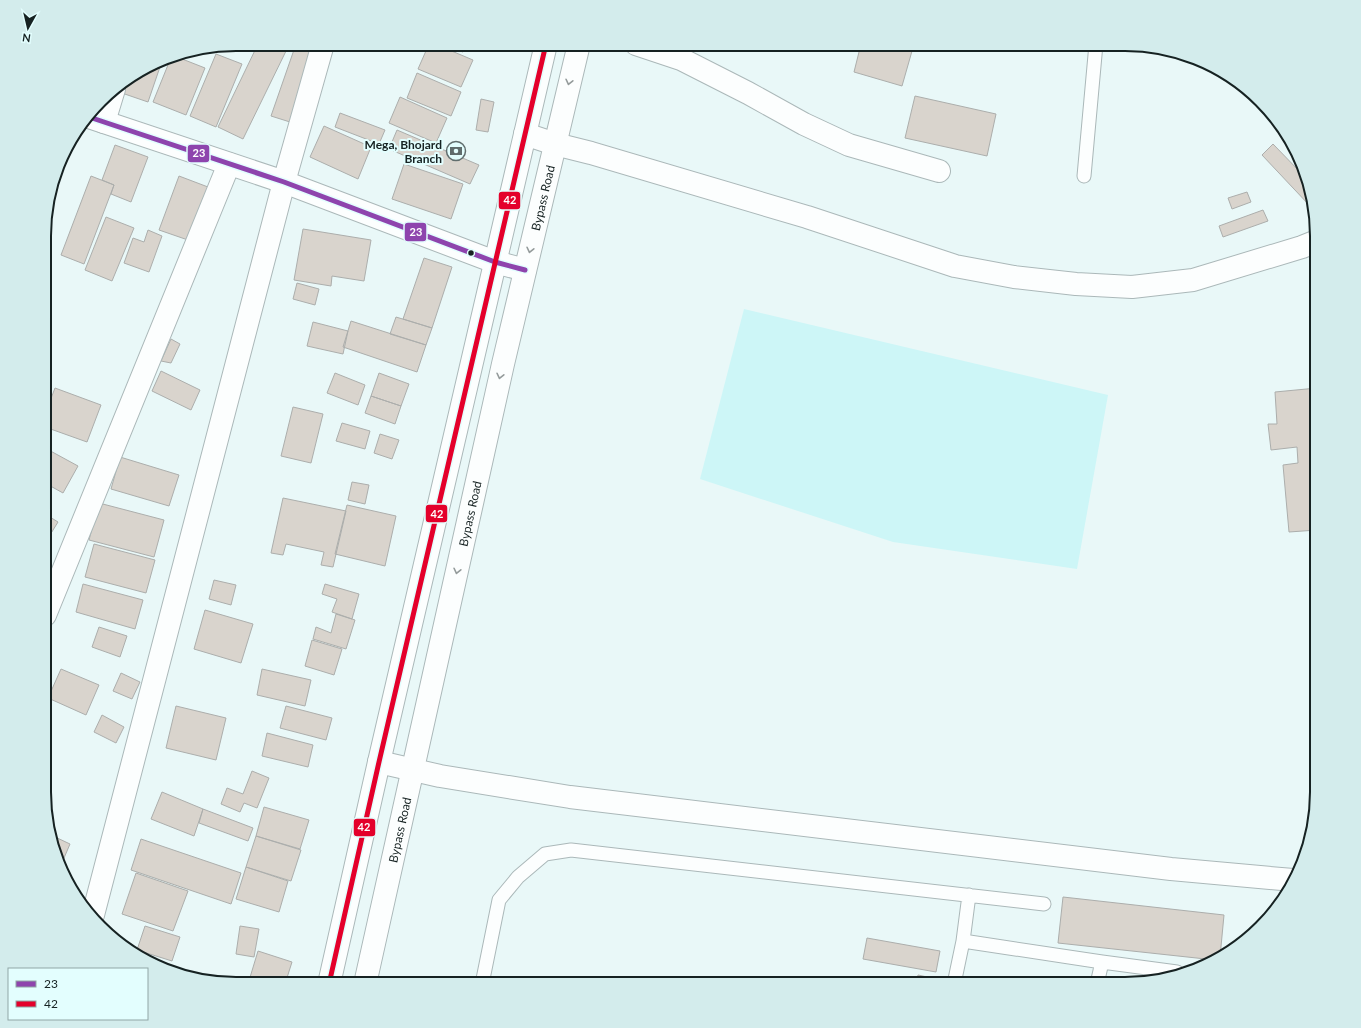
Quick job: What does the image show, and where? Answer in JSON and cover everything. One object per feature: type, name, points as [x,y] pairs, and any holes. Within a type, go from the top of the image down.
[{"type":"main road","points":[[94,911],[284,182],[321,51]]},
{"type":"main road","points":[[331,977],[544,51]]},
{"type":"main road","name":"Bypass Road","points":[[367,977],[503,364],[576,51]]},
{"type":"main road","points":[[657,51],[681,59],[748,93],[804,124],[848,145],[939,171]]},
{"type":"main road","points":[[104,106],[96,120],[284,182],[495,262],[525,270]]},
{"type":"main road","points":[[525,134],[806,217],[955,266],[1014,277],[1076,284],[1132,287],[1193,280],[1310,244]]},
{"type":"main road","points":[[51,600],[229,164]]},
{"type":"main road","points":[[379,762],[440,776],[570,797],[1171,869],[1288,880]]},
{"type":"lane","points":[[1084,176],[1095,51]]},
{"type":"lane","points":[[483,977],[499,900],[518,877],[545,854],[571,850],[1044,904]]},
{"type":"lane","points":[[955,977],[963,941],[969,895]]},
{"type":"lane","points":[[963,941],[1171,971]]},
{"type":"lane","points":[[1099,977],[1102,962]]},
{"type":"shaded area","points":[[744,309],[1108,395],[1077,569],[893,542],[700,479]]},
{"type":"building","points":[[255,51],[286,51],[243,139],[218,127]]},
{"type":"building","points":[[294,51],[315,51],[290,122],[271,116]]},
{"type":"building","points":[[426,51],[452,51],[473,60],[461,87],[418,69]]},
{"type":"building","points":[[859,51],[912,51],[902,86],[854,72]]},
{"type":"building","points":[[216,54],[242,64],[216,127],[190,116]]},
{"type":"building","points":[[182,59],[205,68],[186,115],[153,102],[168,64]]},
{"type":"building","points":[[160,67],[148,102],[119,92],[133,82]]},
{"type":"building","points":[[417,73],[461,92],[451,116],[407,98]]},
{"type":"building","points":[[915,96],[996,114],[987,156],[905,138]]},
{"type":"building","points":[[400,97],[447,118],[436,143],[389,123]]},
{"type":"building","points":[[481,99],[494,102],[488,132],[476,130]]},
{"type":"building","points":[[340,113],[385,130],[379,144],[335,127]]},
{"type":"building","points":[[324,126],[371,147],[358,179],[310,157]]},
{"type":"building","points":[[397,130],[479,165],[470,184],[389,149]]},
{"type":"building","points":[[1273,144],[1297,169],[1304,188],[1306,202],[1262,155]]},
{"type":"building","points":[[115,145],[148,157],[131,202],[111,194],[114,185],[102,180]]},
{"type":"building","points":[[404,164],[463,184],[451,219],[392,199]]},
{"type":"building","points":[[91,176],[114,185],[84,264],[61,255]]},
{"type":"building","points":[[179,176],[208,187],[188,240],[159,230]]},
{"type":"building","points":[[1247,192],[1251,202],[1232,209],[1228,198]]},
{"type":"building","points":[[1263,210],[1268,221],[1223,237],[1219,226]]},
{"type":"building","points":[[106,217],[134,228],[112,281],[85,270]]},
{"type":"building","points":[[303,229],[371,240],[364,281],[332,276],[331,286],[294,280]]},
{"type":"building","points":[[148,230],[162,236],[149,272],[124,263],[133,238],[144,242]]},
{"type":"building","points":[[424,258],[452,267],[432,328],[403,319]]},
{"type":"building","points":[[297,283],[319,289],[315,305],[293,299]]},
{"type":"building","points":[[396,317],[432,328],[426,345],[390,334]]},
{"type":"building","points":[[351,321],[426,345],[417,372],[343,347]]},
{"type":"building","points":[[313,322],[348,331],[343,354],[307,346]]},
{"type":"building","points":[[171,339],[180,344],[171,363],[161,361]]},
{"type":"building","points":[[161,371],[200,390],[191,410],[152,391]]},
{"type":"building","points":[[335,373],[365,385],[358,405],[327,393]]},
{"type":"building","points":[[379,373],[409,384],[401,406],[371,396]]},
{"type":"building","points":[[55,388],[101,405],[87,442],[51,429],[51,398]]},
{"type":"building","points":[[1310,389],[1310,530],[1289,532],[1283,465],[1298,463],[1297,447],[1271,450],[1268,424],[1277,424],[1275,392]]},
{"type":"building","points":[[371,396],[401,406],[395,424],[365,413]]},
{"type":"building","points":[[293,407],[323,414],[311,463],[281,456]]},
{"type":"building","points":[[342,423],[370,431],[365,449],[336,441]]},
{"type":"building","points":[[380,434],[399,440],[392,459],[374,453]]},
{"type":"building","points":[[51,451],[78,466],[63,493],[51,486]]},
{"type":"building","points":[[120,457],[179,475],[169,506],[111,489]]},
{"type":"building","points":[[352,482],[369,485],[365,504],[348,500]]},
{"type":"building","points":[[283,498],[346,511],[333,567],[321,565],[324,552],[286,544],[283,555],[271,553]]},
{"type":"building","points":[[99,503],[164,520],[154,557],[89,540]]},
{"type":"building","points":[[347,505],[396,516],[385,566],[335,554]]},
{"type":"building","points":[[51,518],[58,522],[51,533]]},
{"type":"building","points":[[94,544],[155,560],[146,593],[85,577]]},
{"type":"building","points":[[214,580],[236,585],[231,605],[209,599]]},
{"type":"building","points":[[83,584],[143,600],[135,629],[76,612]]},
{"type":"building","points":[[325,584],[359,594],[352,619],[332,612],[337,599],[322,594]]},
{"type":"building","points":[[205,610],[253,624],[241,663],[194,649]]},
{"type":"building","points":[[336,614],[355,620],[346,649],[313,639],[316,627],[331,633]]},
{"type":"building","points":[[99,627],[127,636],[120,657],[92,647]]},
{"type":"building","points":[[312,640],[342,649],[334,675],[305,666]]},
{"type":"building","points":[[61,669],[99,685],[86,715],[51,699],[51,691]]},
{"type":"building","points":[[262,669],[311,680],[305,706],[257,695]]},
{"type":"building","points":[[121,673],[140,682],[132,699],[113,691]]},
{"type":"building","points":[[176,706],[226,718],[216,760],[166,748]]},
{"type":"building","points":[[286,706],[332,718],[326,740],[280,728]]},
{"type":"building","points":[[102,715],[124,727],[116,743],[94,732]]},
{"type":"building","points":[[267,733],[313,745],[308,767],[262,756]]},
{"type":"building","points":[[252,771],[269,778],[257,808],[244,803],[240,812],[221,804],[227,788],[243,794]]},
{"type":"building","points":[[162,792],[203,809],[194,836],[151,819]]},
{"type":"building","points":[[264,807],[309,820],[300,849],[256,836]]},
{"type":"building","points":[[203,809],[253,828],[248,841],[199,823]]},
{"type":"building","points":[[256,836],[301,850],[291,881],[246,867]]},
{"type":"building","points":[[57,838],[70,844],[64,859]]},
{"type":"building","points":[[141,839],[241,873],[231,904],[131,870]]},
{"type":"building","points":[[246,867],[288,881],[279,912],[236,899]]},
{"type":"building","points":[[136,873],[188,891],[173,931],[122,914]]},
{"type":"building","points":[[1063,897],[1224,915],[1221,950],[1205,959],[1058,943]]},
{"type":"building","points":[[145,926],[180,937],[172,961],[145,952],[138,948]]},
{"type":"building","points":[[240,926],[259,929],[254,957],[236,954]]},
{"type":"building","points":[[867,938],[940,951],[936,972],[863,959]]},
{"type":"building","points":[[258,951],[292,962],[287,977],[250,977]]},
{"type":"transit line","name":"42","points":[[331,977],[544,51]]},
{"type":"transit line","name":"23","points":[[93,118],[284,182],[495,262],[525,270]]},
{"type":"place","name":"Mega, Bhojard Branch","points":[[456,151]]}]
